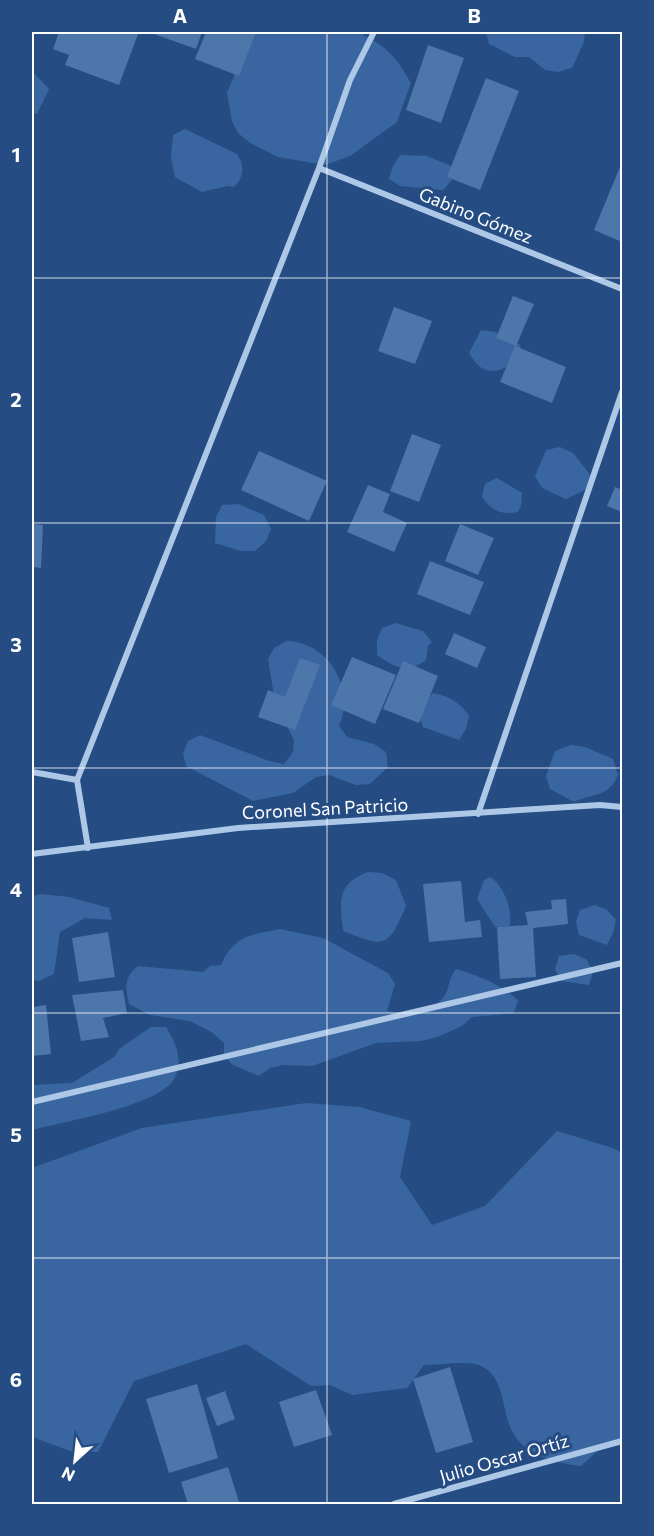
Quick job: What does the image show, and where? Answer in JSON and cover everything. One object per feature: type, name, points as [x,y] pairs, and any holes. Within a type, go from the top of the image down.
[{"type":"street","points":[[88,848],[77,780],[319,168],[350,80],[374,32]]},
{"type":"street","name":"Gabino Gómez","points":[[319,168],[622,289]]},
{"type":"street","points":[[478,814],[622,392]]},
{"type":"street","points":[[32,772],[77,780]]},
{"type":"street","name":"Coronel San Patricio","points":[[32,854],[238,828],[600,805],[622,807]]},
{"type":"street","points":[[32,1102],[622,963]]},
{"type":"street","name":"Julio Oscar Ortíz","points":[[394,1504],[622,1441]]},
{"type":"shaded area","points":[[252,32],[358,32],[376,42],[395,59],[411,83],[397,122],[350,156],[325,165],[278,157],[250,143],[238,133],[232,121],[227,93]]},
{"type":"shaded area","points":[[486,32],[585,32],[584,42],[572,68],[558,72],[545,70],[529,57],[515,57],[489,44]]},
{"type":"shaded area","points":[[32,71],[49,89],[37,114],[32,113]]},
{"type":"shaded area","points":[[185,129],[237,154],[242,171],[240,180],[234,187],[227,186],[202,192],[175,177],[171,157],[173,135]]},
{"type":"shaded area","points":[[400,155],[427,156],[454,167],[452,180],[443,190],[400,186],[389,179]]},
{"type":"shaded area","points":[[481,330],[495,332],[520,345],[523,358],[500,370],[493,371],[481,367],[469,353]]},
{"type":"shaded area","points":[[560,447],[573,453],[591,476],[587,489],[566,499],[542,488],[535,476],[546,450]]},
{"type":"shaded area","points":[[497,478],[522,493],[518,512],[497,511],[489,506],[482,497],[485,484]]},
{"type":"shaded area","points":[[238,504],[264,515],[271,529],[266,541],[255,551],[241,551],[215,543],[216,517],[222,505]]},
{"type":"shaded area","points":[[395,623],[423,631],[432,642],[428,646],[426,660],[412,667],[401,668],[377,655],[377,640],[382,628]]},
{"type":"shaded area","points":[[287,641],[302,643],[315,649],[335,670],[344,697],[339,726],[347,737],[374,744],[386,752],[388,767],[370,784],[356,785],[329,775],[316,777],[293,793],[253,801],[186,766],[183,754],[188,741],[200,735],[269,761],[284,764],[293,752],[294,740],[275,702],[268,659],[274,648]]},
{"type":"shaded area","points":[[433,693],[453,700],[469,715],[466,729],[459,740],[423,727],[418,713],[424,701]]},
{"type":"shaded area","points":[[571,745],[585,747],[613,759],[618,775],[610,787],[574,802],[550,789],[546,776],[555,751]]},
{"type":"shaded area","points":[[368,872],[382,873],[396,880],[406,906],[394,930],[384,941],[368,940],[343,931],[342,895],[350,882]]},
{"type":"shaded area","points":[[490,877],[503,892],[509,906],[509,926],[495,927],[477,899],[484,880]]},
{"type":"shaded area","points":[[41,894],[69,897],[109,908],[112,920],[85,918],[60,932],[54,974],[39,981],[32,980],[32,896]]},
{"type":"shaded area","points":[[595,905],[607,910],[616,920],[607,945],[579,935],[576,922],[580,910]]},
{"type":"shaded area","points":[[280,929],[323,938],[388,973],[395,984],[387,1011],[410,1012],[434,1005],[445,995],[456,969],[489,981],[518,1000],[514,1013],[472,1017],[462,1026],[437,1037],[421,1041],[376,1043],[312,1066],[283,1065],[270,1068],[259,1076],[233,1065],[224,1056],[224,1043],[213,1033],[190,1021],[150,1015],[129,1004],[128,978],[138,966],[203,972],[210,966],[221,965],[232,948],[245,938]]},
{"type":"shaded area","points":[[574,954],[587,960],[593,972],[589,985],[561,981],[555,969],[559,956]]},
{"type":"shaded area","points":[[151,1027],[166,1027],[178,1052],[177,1072],[165,1089],[109,1112],[32,1130],[32,1085],[72,1083],[114,1057],[119,1049]]},
{"type":"shaded area","points":[[306,1103],[359,1107],[411,1121],[400,1177],[432,1225],[485,1206],[557,1131],[613,1148],[622,1153],[622,1439],[602,1447],[581,1466],[561,1463],[532,1452],[516,1438],[511,1429],[497,1382],[485,1368],[475,1364],[424,1365],[407,1388],[352,1395],[330,1385],[311,1386],[246,1344],[134,1381],[98,1452],[73,1452],[32,1437],[32,1168],[142,1128]]},
{"type":"building","points":[[59,32],[132,32],[138,34],[119,85],[65,65],[69,55],[53,49]]},
{"type":"building","points":[[155,32],[202,32],[196,49],[154,34]]},
{"type":"building","points":[[206,32],[256,32],[239,76],[195,59]]},
{"type":"building","points":[[428,45],[464,58],[441,123],[406,110]]},
{"type":"building","points":[[486,78],[519,91],[480,190],[447,177]]},
{"type":"building","points":[[622,162],[622,242],[594,230]]},
{"type":"building","points":[[513,296],[534,304],[516,346],[496,338]]},
{"type":"building","points":[[394,307],[432,321],[415,364],[378,351]]},
{"type":"building","points":[[515,346],[566,367],[552,403],[500,382]]},
{"type":"building","points":[[412,434],[441,445],[419,502],[390,491]]},
{"type":"building","points":[[259,451],[327,481],[309,521],[241,490]]},
{"type":"building","points":[[368,485],[390,494],[383,512],[407,523],[394,552],[347,532]]},
{"type":"building","points":[[615,487],[622,490],[622,512],[607,506]]},
{"type":"building","points":[[32,524],[43,525],[41,568],[32,567]]},
{"type":"building","points":[[460,524],[494,538],[478,575],[445,561]]},
{"type":"building","points":[[430,561],[484,582],[470,615],[417,594]]},
{"type":"building","points":[[454,633],[486,647],[477,668],[445,654]]},
{"type":"building","points":[[352,657],[396,675],[375,724],[331,705]]},
{"type":"building","points":[[300,658],[320,665],[295,730],[258,717],[268,690],[285,697]]},
{"type":"building","points":[[403,661],[438,676],[419,723],[383,709]]},
{"type":"building","points":[[461,881],[465,922],[480,920],[482,937],[429,942],[423,884]]},
{"type":"building","points":[[566,899],[568,924],[533,928],[536,977],[500,979],[497,927],[528,925],[525,912],[552,909],[551,900]]},
{"type":"building","points":[[108,932],[115,977],[79,982],[72,938]]},
{"type":"building","points":[[123,990],[127,1013],[103,1018],[109,1037],[81,1041],[72,995]]},
{"type":"building","points":[[46,1005],[51,1054],[32,1056],[32,1007]]},
{"type":"building","points":[[450,1367],[473,1442],[436,1453],[413,1379]]},
{"type":"building","points":[[197,1384],[218,1458],[169,1473],[146,1399]]},
{"type":"building","points":[[316,1390],[332,1435],[294,1447],[279,1402]]},
{"type":"building","points":[[225,1391],[235,1419],[217,1426],[206,1398]]},
{"type":"building","points":[[228,1467],[239,1502],[188,1504],[181,1482]]}]
